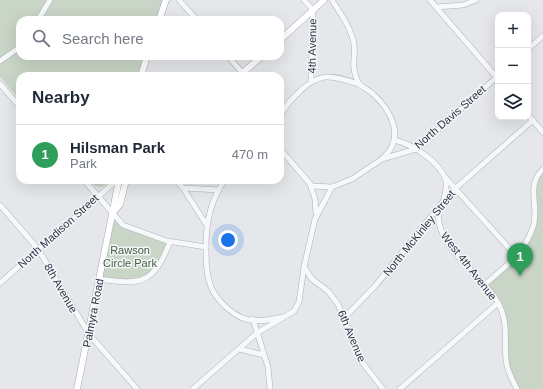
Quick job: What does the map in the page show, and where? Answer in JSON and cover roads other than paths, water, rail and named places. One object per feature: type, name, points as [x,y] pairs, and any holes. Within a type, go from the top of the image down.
[{"type":"main road","points":[[160,16],[166,0]]},
{"type":"main road","points":[[284,36],[324,0]]},
{"type":"main road","points":[[142,72],[146,60]]},
{"type":"main road","points":[[245,72],[258,60]]},
{"type":"main road","name":"Palmyra Road","points":[[77,389],[113,213],[117,184]]},
{"type":"main road","name":"Palmyra Road","points":[[113,213],[120,204],[125,184]]},
{"type":"street","points":[[40,16],[50,0]]},
{"type":"street","points":[[179,0],[193,16]]},
{"type":"street","points":[[304,0],[313,10]]},
{"type":"street","points":[[332,0],[351,32],[354,45],[352,66],[358,84]]},
{"type":"street","points":[[430,0],[495,75]]},
{"type":"street","points":[[436,7],[463,5],[476,0]]},
{"type":"street","name":"4th Avenue","points":[[311,81],[313,10]]},
{"type":"street","points":[[529,48],[543,36]]},
{"type":"street","points":[[0,61],[16,50]]},
{"type":"street","points":[[231,60],[240,72]]},
{"type":"street","points":[[284,107],[311,81],[321,77],[330,77],[358,84],[371,92],[389,112],[394,125],[394,140],[390,150],[382,159]]},
{"type":"street","name":"North Davis Street","points":[[332,187],[352,179],[382,159],[416,149],[495,79]]},
{"type":"street","points":[[0,84],[16,102]]},
{"type":"street","points":[[533,120],[543,132]]},
{"type":"street","name":"North McKinley Street","points":[[344,318],[376,285],[426,225],[444,200],[533,120]]},
{"type":"street","points":[[394,140],[403,142],[430,159],[516,256]]},
{"type":"street","points":[[193,389],[257,333],[288,316],[294,311],[299,302],[304,267],[315,219],[316,199],[310,184],[284,152]]},
{"type":"street","points":[[484,285],[516,256],[527,240],[534,225],[534,181],[543,169]]},
{"type":"street","points":[[444,176],[446,184],[444,200]]},
{"type":"street","points":[[88,184],[123,225],[170,242],[206,247]]},
{"type":"street","name":"North Madison Street","points":[[0,283],[113,184]]},
{"type":"street","points":[[180,184],[206,224]]},
{"type":"street","points":[[223,184],[208,214],[206,224],[208,274],[212,290],[230,309],[245,319],[270,320],[288,316]]},
{"type":"street","points":[[310,184],[322,187],[332,187],[315,219]]},
{"type":"street","points":[[183,188],[219,190]]},
{"type":"street","name":"8th Avenue","points":[[0,205],[38,249],[89,334],[137,389]]},
{"type":"street","name":"West 4th Avenue","points":[[440,205],[438,221],[441,233],[498,303],[507,329],[506,362],[517,389]]},
{"type":"street","points":[[99,279],[128,283],[136,282],[148,277],[159,265],[170,242]]},
{"type":"street","name":"6th Avenue","points":[[304,267],[312,279],[333,297],[344,318],[362,362],[383,389]]},
{"type":"street","points":[[400,389],[498,303]]},
{"type":"street","points":[[253,319],[268,367],[270,389]]},
{"type":"street","points":[[239,348],[264,354]]},
{"type":"place","name":"Hilsman Park","points":[[520,276]]},
{"type":"park label","name":"Rawson Circle Park","points":[[130,256]]}]
